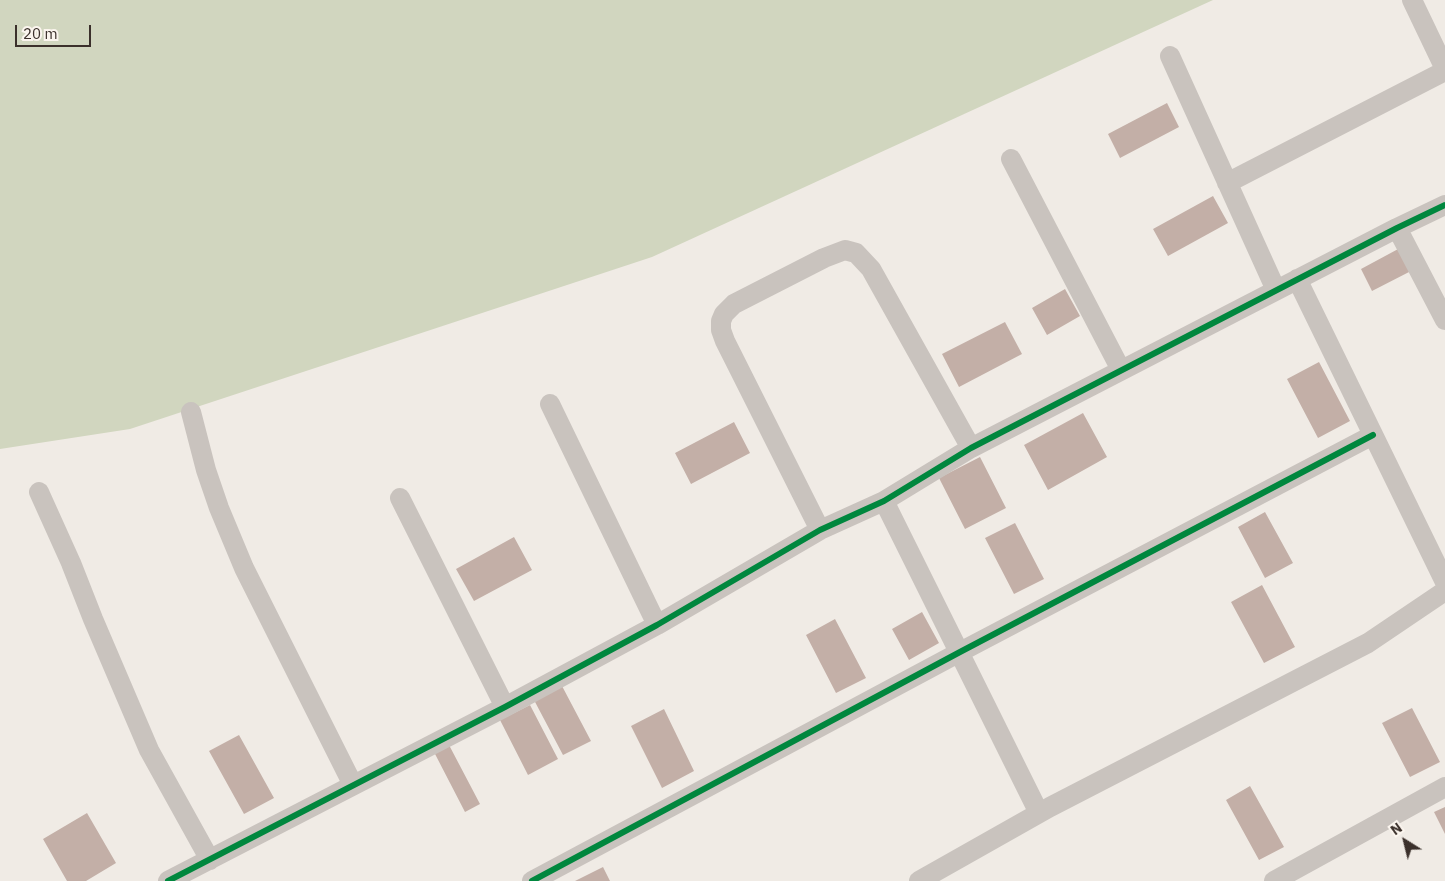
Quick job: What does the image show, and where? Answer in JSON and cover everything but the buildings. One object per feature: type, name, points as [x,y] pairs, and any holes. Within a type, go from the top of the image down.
[{"type":"street","points":[[1227,183],[1445,70],[1412,0]]},
{"type":"street","points":[[1170,56],[1276,290]]},
{"type":"street","points":[[1010,159],[1121,370]]},
{"type":"street","points":[[168,881],[505,708],[657,625],[820,530],[884,501],[971,448],[1396,228],[1445,206]]},
{"type":"street","points":[[1396,228],[1445,320]]},
{"type":"street","points":[[820,530],[725,341],[721,330],[721,321],[724,314],[734,304],[824,258],[845,250],[856,253],[871,269],[971,448]]},
{"type":"street","points":[[1297,279],[1373,435],[1439,555],[1445,582]]},
{"type":"street","points":[[550,404],[657,625]]},
{"type":"street","points":[[191,412],[206,470],[219,508],[244,568],[353,785]]},
{"type":"street","points":[[532,881],[960,652],[1373,435]]},
{"type":"street","points":[[39,492],[72,563],[100,636],[149,750],[210,860]]},
{"type":"street","points":[[400,498],[505,708]]},
{"type":"street","points":[[884,501],[1039,813]]},
{"type":"street","points":[[919,881],[1039,813],[1368,643],[1445,591]]},
{"type":"street","points":[[1274,881],[1445,787]]},
{"type":"green space","points":[[0,0],[1213,0],[652,257],[130,429],[0,449]]},
{"type":"cycle path","points":[[168,881],[505,707],[657,625],[820,530],[884,501],[971,448],[1445,205]]},
{"type":"cycle path","points":[[532,881],[960,652],[1373,435]]}]
